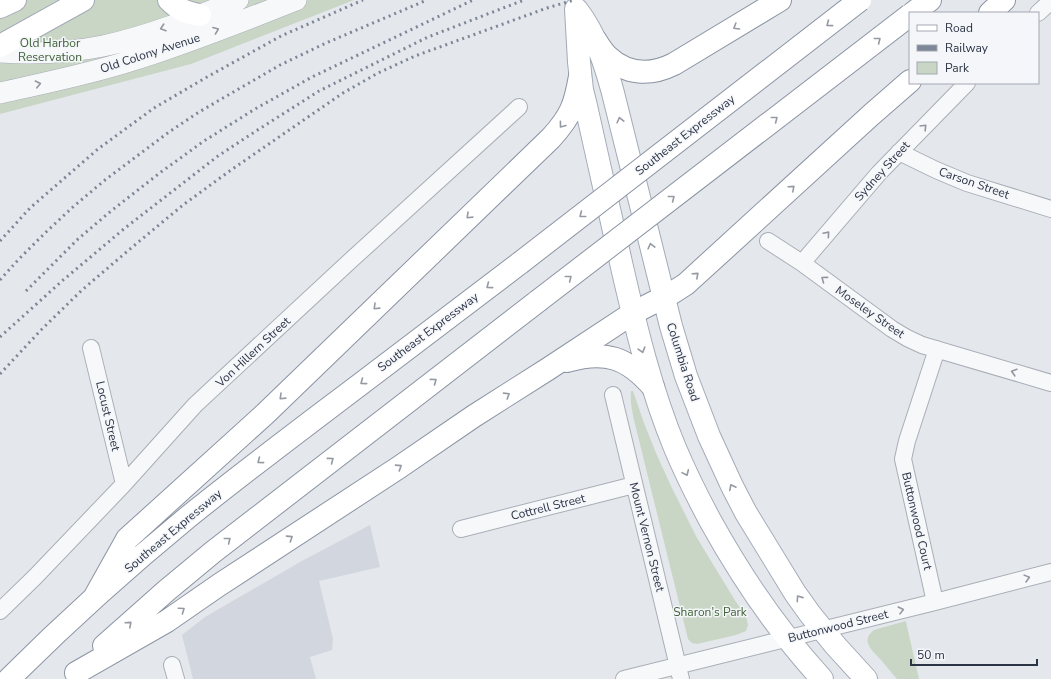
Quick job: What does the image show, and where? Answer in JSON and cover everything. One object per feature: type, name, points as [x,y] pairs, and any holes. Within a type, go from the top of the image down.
[{"type":"main road","points":[[0,7],[15,0]]},
{"type":"main road","points":[[0,46],[83,0]]},
{"type":"main road","points":[[169,0],[175,6],[186,12],[200,15]]},
{"type":"main road","name":"Southeast Expressway","points":[[9,679],[94,598],[153,546],[214,497],[860,0]]},
{"type":"main road","points":[[914,12],[930,0]]},
{"type":"main road","points":[[991,12],[1004,0]]},
{"type":"main road","points":[[596,41],[606,55],[625,68],[640,72],[657,71],[674,64],[775,3]]},
{"type":"main road","name":"Columbia Road","points":[[575,5],[596,41],[606,66],[614,93],[672,330],[686,376],[721,464],[746,513],[795,593],[822,630],[866,679]]},
{"type":"main road","name":"Columbia Road","points":[[575,5],[580,76],[597,160],[633,313],[653,387],[675,448],[702,506],[752,590],[788,638],[822,679]]},
{"type":"main road","points":[[73,676],[143,612],[213,552],[909,16]]},
{"type":"main road","points":[[94,598],[127,539],[270,409],[551,138],[561,127],[571,110],[576,96],[580,76]]},
{"type":"main road","points":[[73,676],[167,621],[474,416],[633,313],[664,298],[686,284],[904,86]]},
{"type":"main road","points":[[548,369],[566,361],[584,357],[607,356],[634,368],[653,387]]},
{"type":"street","name":"Old Colony Avenue","points":[[0,52],[42,52],[102,46],[133,38],[238,0]]},
{"type":"street","name":"Old Colony Avenue","points":[[0,93],[132,61],[160,52],[296,0]]},
{"type":"street","points":[[1039,12],[1051,1]]},
{"type":"street","name":"Sydney Street","points":[[802,263],[879,173],[966,84]]},
{"type":"street","name":"Von Hillern Street","points":[[0,610],[35,577],[124,484],[195,405],[519,107]]},
{"type":"street","name":"Carson Street","points":[[899,152],[967,183],[1051,209]]},
{"type":"street","name":"Moseley Street","points":[[768,241],[802,263],[902,335],[922,345],[1051,383]]},
{"type":"street","name":"Locust Street","points":[[92,348],[124,484]]},
{"type":"street","name":"Buttonwood Court","points":[[935,602],[903,459],[907,441],[937,349]]},
{"type":"street","name":"Mount Vernon Street","points":[[613,395],[679,672]]},
{"type":"street","name":"Cottrell Street","points":[[461,529],[634,485]]},
{"type":"street","name":"Buttonwood Street","points":[[624,679],[679,672],[788,638],[1051,572]]},
{"type":"shaded area","points":[[370,525],[380,567],[319,581],[333,639],[332,650],[310,657],[316,679],[193,679],[182,635],[205,617],[300,562]]},
{"type":"green space","name":"Old Harbor Reservation","points":[[0,0],[354,0],[191,64],[0,114]]},
{"type":"green space","name":"Sharon's Park","points":[[631,391],[633,391],[656,453],[697,538],[746,616],[748,625],[746,631],[736,635],[697,644],[692,643],[688,639],[634,420]]},
{"type":"green space","points":[[906,621],[919,679],[897,679],[871,649],[868,642],[870,634],[874,630]]},
{"type":"railway","points":[[0,241],[30,208],[98,149],[154,108],[281,36],[363,0]]},
{"type":"railway","points":[[0,280],[18,260],[74,206],[105,180],[169,132],[199,112],[280,65],[326,43],[427,0]]},
{"type":"railway","points":[[26,291],[78,239],[111,211],[204,141],[255,109],[312,77],[473,0]]},
{"type":"railway","points":[[0,337],[62,281],[125,228],[218,156],[256,131],[319,91],[428,37],[524,0]]},
{"type":"railway","points":[[0,374],[41,330],[82,290],[183,205],[343,93],[378,73],[415,56],[547,8],[574,0]]}]
